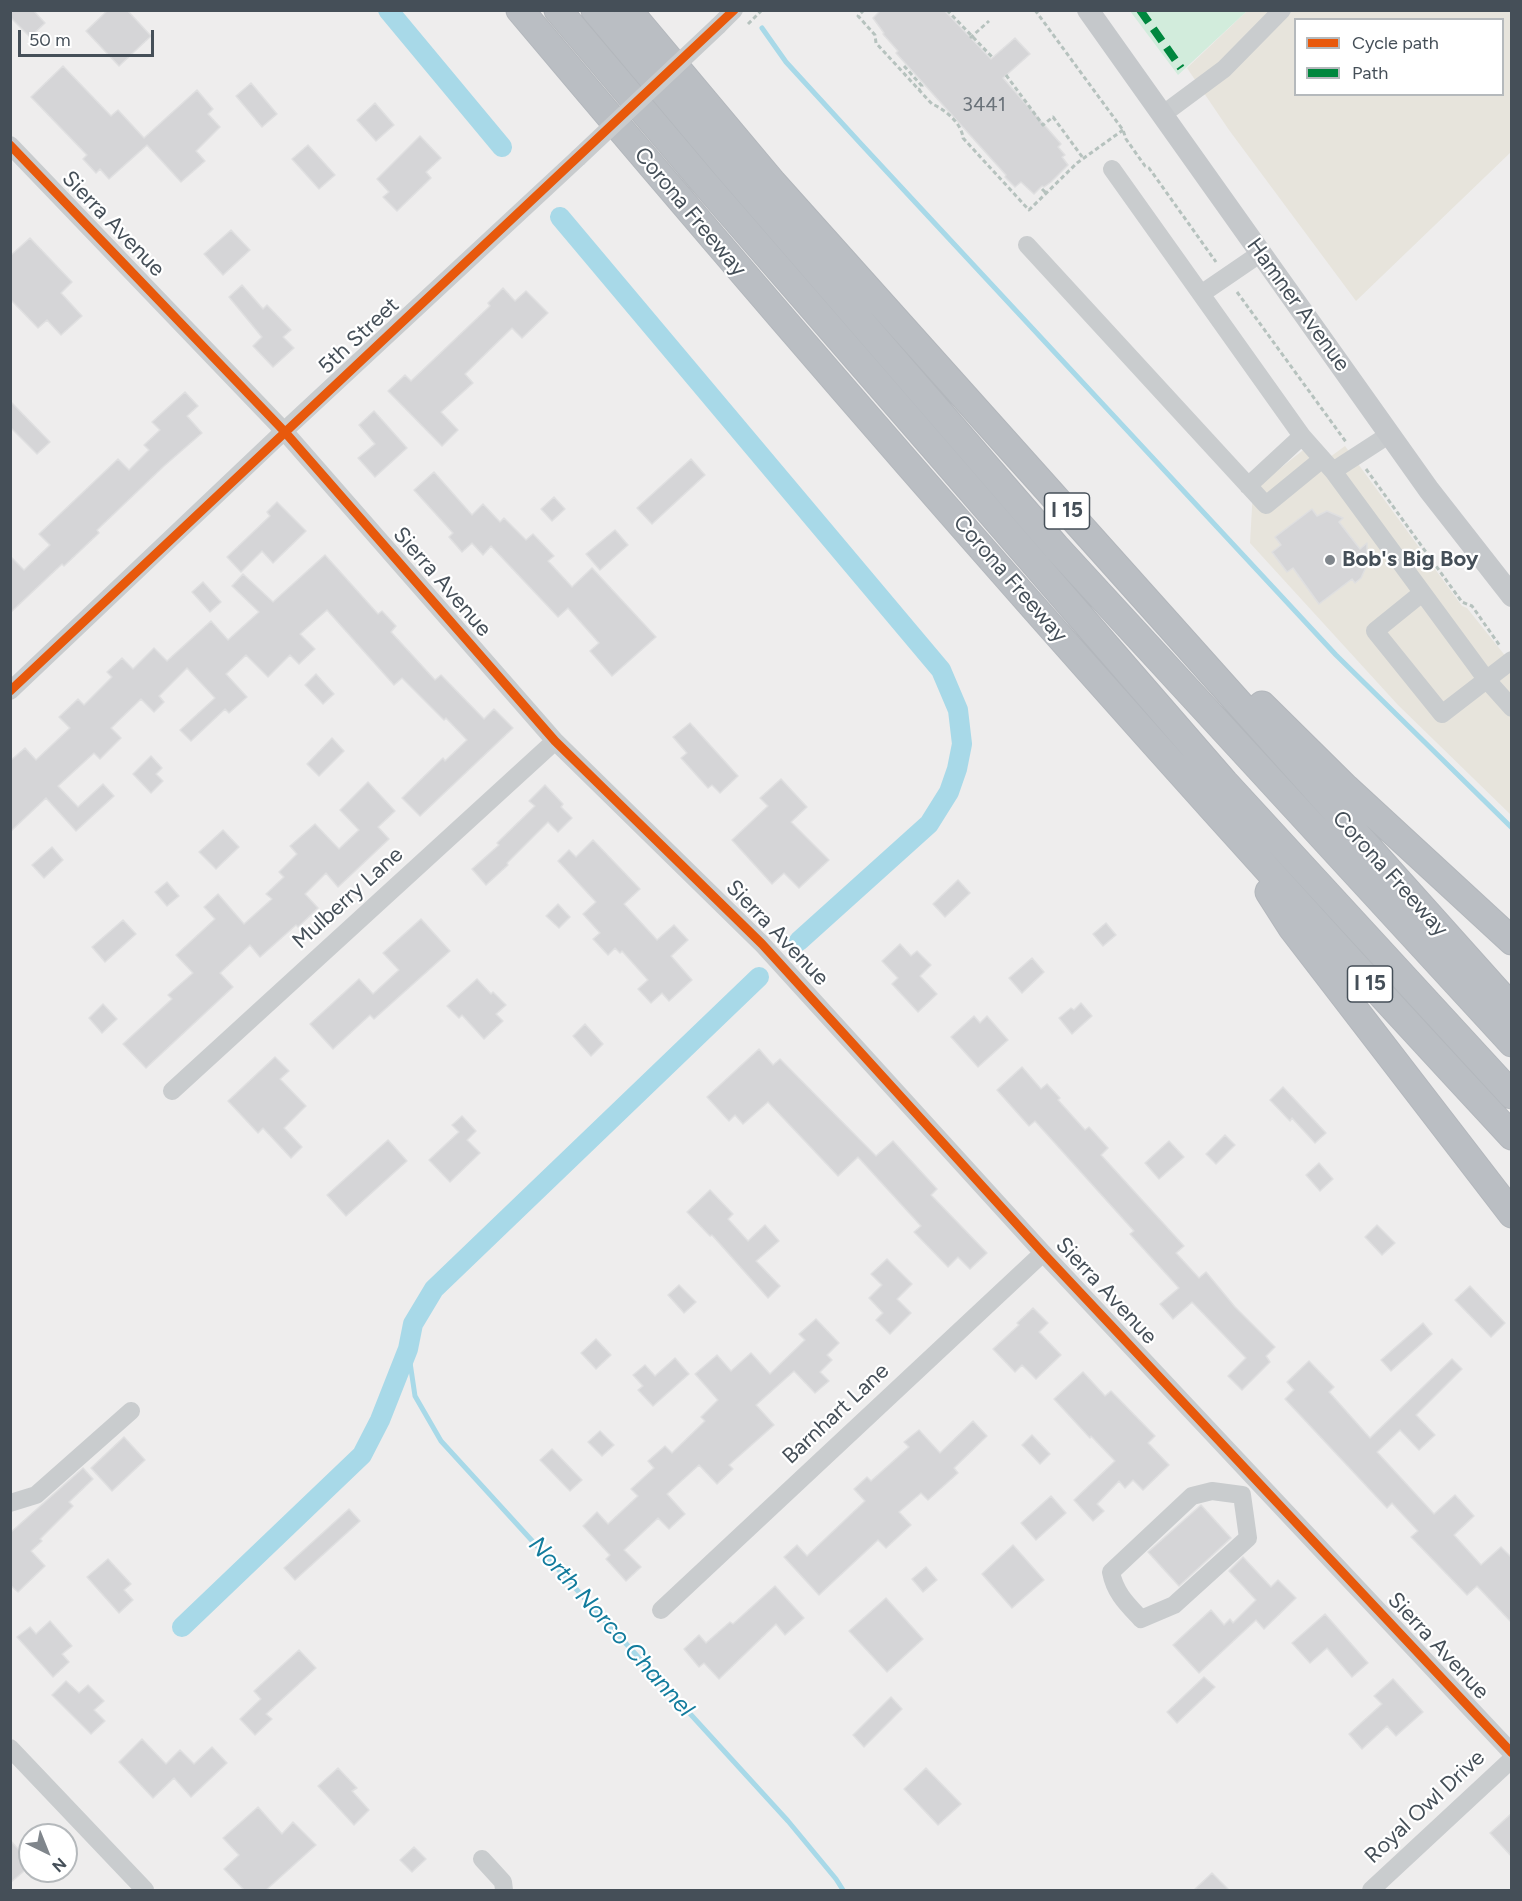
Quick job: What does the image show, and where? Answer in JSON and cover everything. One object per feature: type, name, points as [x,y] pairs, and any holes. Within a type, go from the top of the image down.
[{"type":"highway","name":"Corona Freeway","points":[[520,10],[710,236],[1230,830],[1512,1136]]},
{"type":"highway","points":[[558,10],[701,179],[1217,774],[1512,1095]]},
{"type":"highway","points":[[595,10],[727,167],[1056,547],[1512,1043]]},
{"type":"highway","name":"Corona Freeway","points":[[628,10],[773,183],[1512,1008]]},
{"type":"highway","points":[[1078,523],[1346,788],[1512,941]]},
{"type":"highway","points":[[1230,830],[1292,928],[1512,1214]]},
{"type":"main road","name":"Hamner Avenue","points":[[1088,10],[1430,490],[1512,596]]},
{"type":"street","name":"5th Street","points":[[10,691],[734,10]]},
{"type":"street","points":[[1162,115],[1224,69],[1282,10]]},
{"type":"street","name":"Sierra Avenue","points":[[10,145],[284,431],[555,741],[797,981],[1043,1253],[1512,1753]]},
{"type":"street","points":[[1112,169],[1302,436],[1327,465],[1486,679],[1512,708]]},
{"type":"street","points":[[1027,245],[1266,505],[1327,465],[1357,457],[1390,434]]},
{"type":"street","points":[[1200,294],[1261,253]]},
{"type":"street","points":[[1248,486],[1302,436]]},
{"type":"street","points":[[1422,593],[1375,631],[1442,714],[1486,679],[1506,653]]},
{"type":"street","name":"Mulberry Lane","points":[[172,1091],[555,741]]},
{"type":"street","name":"Barnhart Lane","points":[[661,1610],[1043,1253]]},
{"type":"street","points":[[10,1503],[36,1495],[131,1411]]},
{"type":"street","points":[[1242,1494],[1248,1538],[1174,1605],[1141,1619],[1121,1599],[1113,1584],[1111,1572],[1192,1496],[1212,1491],[1242,1494],[1257,1481]]},
{"type":"street","points":[[10,1748],[145,1890]]},
{"type":"street","name":"Royal Owl Drive","points":[[1371,1890],[1512,1759]]},
{"type":"street","points":[[482,1859],[503,1882],[504,1890]]},
{"type":"path","points":[[864,10],[858,16],[875,35],[876,43],[932,104],[941,108],[962,131],[963,138],[1029,210],[1083,158],[1123,130]]},
{"type":"path","points":[[947,10],[993,58]]},
{"type":"path","points":[[1035,10],[1123,130],[1126,139],[1145,166],[1462,602],[1472,606],[1506,653]]},
{"type":"path","points":[[971,37],[989,21]]},
{"type":"path","points":[[904,66],[922,86],[919,90]]},
{"type":"path","points":[[1006,75],[1043,125],[1053,117],[1083,158]]},
{"type":"path","points":[[1042,189],[1046,193]]},
{"type":"shaded area","points":[[1247,11],[1511,11],[1511,152],[1356,301],[1229,130],[1187,68]]},
{"type":"shaded area","points":[[1312,443],[1330,457],[1345,446],[1462,606],[1467,608],[1511,663],[1511,815],[1398,705],[1250,543],[1253,490]]},
{"type":"green space","points":[[1130,11],[1247,11],[1178,75]]},
{"type":"building","points":[[10,10],[33,10],[45,23],[30,37],[10,17]]},
{"type":"building","points":[[108,10],[127,10],[151,36],[119,66],[86,31]]},
{"type":"building","points":[[881,10],[944,10],[991,59],[1015,38],[1030,54],[1003,78],[1061,144],[1058,147],[1065,155],[1062,157],[1068,165],[1051,182],[1042,186],[1034,194],[1021,182],[1015,187],[896,53],[898,51],[873,18]]},
{"type":"building","points":[[63,66],[111,116],[118,110],[144,138],[197,90],[213,109],[208,114],[220,127],[196,151],[205,161],[181,182],[147,145],[109,179],[100,169],[96,173],[83,159],[87,155],[31,97]]},
{"type":"building","points":[[251,83],[277,114],[262,127],[236,96]]},
{"type":"building","points":[[375,103],[394,125],[376,141],[357,120]]},
{"type":"building","points":[[420,136],[441,158],[426,172],[431,178],[397,211],[383,197],[389,192],[377,179]]},
{"type":"building","points":[[308,145],[335,175],[319,189],[292,159]]},
{"type":"building","points":[[231,230],[250,250],[223,275],[204,254]]},
{"type":"building","points":[[30,238],[72,282],[61,293],[82,316],[61,335],[47,320],[38,328],[10,299],[10,256]]},
{"type":"building","points":[[242,285],[263,309],[267,305],[291,330],[283,337],[294,348],[273,367],[253,346],[262,337],[229,297]]},
{"type":"building","points":[[503,288],[515,301],[526,291],[548,313],[522,338],[512,328],[465,374],[473,383],[441,412],[458,430],[442,446],[388,391],[405,375],[411,381],[490,306],[488,303]]},
{"type":"building","points":[[185,392],[198,406],[187,416],[202,433],[97,530],[99,533],[64,566],[62,564],[10,613],[10,556],[24,570],[50,545],[39,534],[118,459],[129,470],[149,450],[144,445],[160,430],[152,422]]},
{"type":"building","points":[[10,401],[50,442],[37,454],[10,427]]},
{"type":"building","points":[[374,411],[407,448],[375,477],[358,458],[375,444],[359,425]]},
{"type":"building","points":[[691,459],[705,475],[652,524],[637,508]]},
{"type":"building","points":[[434,472],[472,515],[483,504],[500,522],[504,518],[526,540],[533,534],[554,556],[548,561],[572,587],[592,568],[656,637],[612,676],[590,651],[599,643],[568,608],[558,617],[491,546],[483,555],[472,543],[462,552],[449,537],[453,533],[414,490]]},
{"type":"building","points":[[554,497],[565,509],[552,521],[541,509]]},
{"type":"building","points":[[277,502],[306,531],[273,563],[262,551],[241,572],[227,557],[270,516],[267,512]]},
{"type":"building","name":"Bob's Big Boy","points":[[1312,509],[1317,516],[1327,511],[1343,518],[1339,522],[1360,549],[1367,543],[1367,565],[1361,578],[1355,583],[1352,579],[1319,604],[1293,568],[1287,572],[1272,552],[1281,545],[1275,537]]},
{"type":"building","points":[[615,530],[628,545],[600,570],[586,554]]},
{"type":"building","points":[[325,555],[378,614],[382,611],[396,626],[391,632],[435,680],[441,675],[484,719],[494,709],[513,728],[420,816],[402,798],[443,758],[445,761],[467,740],[402,678],[394,685],[327,610],[300,634],[315,649],[299,664],[290,655],[268,677],[246,655],[226,674],[247,697],[229,713],[225,709],[191,741],[180,730],[215,698],[187,668],[159,696],[164,702],[154,712],[141,699],[111,728],[121,738],[100,759],[94,753],[58,786],[78,807],[103,784],[114,796],[76,831],[46,798],[10,832],[10,761],[25,748],[36,760],[70,728],[59,717],[78,699],[84,705],[112,677],[107,672],[122,658],[133,669],[154,648],[167,661],[211,621],[228,640],[259,612],[232,586],[243,574],[273,602]]},
{"type":"building","points":[[203,582],[221,602],[210,612],[192,592]]},
{"type":"building","points":[[316,674],[334,694],[323,704],[305,685]]},
{"type":"building","points":[[690,723],[738,776],[720,793],[712,785],[708,788],[681,758],[687,753],[673,737]]},
{"type":"building","points":[[332,738],[344,751],[319,776],[307,764]]},
{"type":"building","points":[[151,756],[162,768],[156,774],[163,781],[151,793],[133,774]]},
{"type":"building","points":[[781,779],[807,807],[791,822],[829,860],[799,888],[784,873],[772,884],[732,840],[768,806],[760,798]]},
{"type":"building","points":[[368,782],[395,811],[378,827],[389,839],[338,887],[326,873],[305,894],[318,908],[260,957],[250,945],[220,973],[233,987],[146,1068],[123,1044],[172,999],[168,995],[193,973],[176,955],[215,919],[204,907],[218,894],[244,924],[272,899],[266,894],[284,877],[279,872],[297,854],[290,846],[315,824],[339,849],[359,830],[340,810]]},
{"type":"building","points":[[545,785],[563,804],[561,807],[572,818],[558,832],[548,822],[486,885],[472,869],[499,845],[497,843],[535,806],[529,801]]},
{"type":"building","points":[[223,830],[239,847],[216,869],[199,852]]},
{"type":"building","points":[[593,840],[640,889],[624,904],[657,940],[674,925],[688,940],[671,956],[692,980],[669,1001],[662,993],[651,1003],[638,989],[648,980],[622,951],[620,953],[615,948],[608,955],[593,939],[600,933],[583,914],[596,902],[558,861],[569,850],[576,857]]},
{"type":"building","points":[[52,847],[63,860],[44,878],[32,865]]},
{"type":"building","points":[[958,880],[970,893],[945,917],[933,904]]},
{"type":"building","points":[[167,882],[179,896],[167,906],[155,892]]},
{"type":"building","points":[[558,904],[570,917],[559,928],[546,916]]},
{"type":"building","points":[[421,919],[450,951],[374,1019],[370,1015],[333,1049],[310,1024],[359,979],[373,994],[399,970],[383,953]]},
{"type":"building","points":[[123,920],[136,934],[105,962],[92,947]]},
{"type":"building","points":[[1106,923],[1116,935],[1103,946],[1093,934]]},
{"type":"building","points":[[900,944],[911,956],[917,951],[931,965],[920,976],[937,994],[918,1012],[892,984],[898,978],[882,961]]},
{"type":"building","points":[[1032,958],[1044,972],[1022,993],[1009,978]]},
{"type":"building","points":[[477,979],[491,994],[493,992],[506,1005],[496,1014],[503,1021],[484,1039],[462,1015],[459,1018],[447,1006]]},
{"type":"building","points":[[1081,1003],[1092,1016],[1072,1034],[1059,1018],[1071,1008],[1074,1010]]},
{"type":"building","points":[[103,1004],[117,1019],[102,1033],[89,1018]]},
{"type":"building","points":[[974,1016],[980,1023],[987,1016],[1008,1040],[978,1067],[951,1037]]},
{"type":"building","points":[[585,1024],[603,1044],[591,1056],[573,1036]]},
{"type":"building","points":[[759,1049],[773,1065],[780,1059],[876,1156],[893,1141],[937,1189],[931,1195],[987,1253],[970,1269],[958,1257],[948,1267],[914,1232],[921,1226],[858,1157],[838,1176],[768,1102],[743,1124],[735,1115],[729,1121],[707,1097]]},
{"type":"building","points":[[275,1057],[289,1071],[280,1079],[306,1106],[284,1128],[302,1147],[291,1158],[263,1128],[258,1133],[228,1101]]},
{"type":"building","points":[[1022,1067],[1041,1089],[1047,1084],[1085,1130],[1089,1127],[1108,1148],[1101,1155],[1184,1246],[1176,1253],[1199,1278],[1206,1272],[1235,1307],[1275,1347],[1266,1356],[1270,1362],[1242,1390],[1228,1376],[1246,1358],[1192,1302],[1173,1319],[1160,1304],[1179,1288],[1130,1234],[1134,1231],[1035,1121],[1029,1126],[997,1090]]},
{"type":"building","points":[[1283,1087],[1326,1133],[1315,1143],[1292,1118],[1290,1121],[1270,1100]]},
{"type":"building","points":[[462,1116],[476,1131],[467,1140],[480,1153],[450,1182],[429,1160],[459,1132],[452,1125]]},
{"type":"building","points":[[1225,1135],[1235,1145],[1216,1164],[1206,1154]]},
{"type":"building","points":[[388,1140],[407,1161],[346,1216],[327,1195]]},
{"type":"building","points":[[1169,1141],[1184,1157],[1159,1179],[1145,1163]]},
{"type":"building","points":[[1319,1163],[1333,1179],[1320,1191],[1306,1175]]},
{"type":"building","points":[[710,1190],[733,1214],[728,1219],[748,1241],[765,1225],[779,1241],[756,1261],[780,1286],[768,1298],[712,1235],[710,1236],[687,1212]]},
{"type":"building","points":[[1377,1225],[1395,1243],[1382,1255],[1365,1237]]},
{"type":"building","points":[[887,1259],[912,1284],[897,1299],[911,1313],[890,1334],[876,1320],[883,1313],[869,1298],[882,1285],[871,1274]]},
{"type":"building","points":[[679,1285],[696,1302],[684,1313],[668,1295]]},
{"type":"building","points":[[1470,1286],[1505,1323],[1491,1337],[1455,1300]]},
{"type":"building","points":[[1033,1308],[1048,1323],[1039,1332],[1061,1355],[1036,1379],[1022,1365],[1015,1372],[993,1349],[1019,1325],[1017,1323]]},
{"type":"building","points":[[816,1319],[839,1343],[827,1355],[832,1360],[820,1372],[829,1381],[815,1393],[794,1371],[756,1405],[774,1425],[729,1465],[733,1469],[717,1484],[699,1465],[667,1494],[685,1514],[669,1529],[658,1518],[624,1550],[641,1567],[626,1581],[606,1559],[610,1555],[583,1526],[597,1512],[608,1524],[638,1496],[631,1489],[654,1468],[648,1461],[665,1446],[672,1453],[705,1421],[701,1417],[718,1400],[695,1374],[717,1355],[731,1371],[751,1353],[770,1374],[805,1340],[799,1334]]},
{"type":"building","points":[[1423,1323],[1432,1334],[1391,1371],[1381,1360]]},
{"type":"building","points":[[596,1339],[611,1355],[596,1369],[581,1353]]},
{"type":"building","points":[[675,1358],[689,1374],[653,1406],[638,1390],[643,1386],[633,1375],[645,1365],[655,1376]]},
{"type":"building","points":[[1452,1359],[1462,1369],[1416,1415],[1435,1435],[1419,1450],[1400,1430],[1377,1452],[1434,1514],[1455,1495],[1474,1516],[1454,1535],[1481,1565],[1501,1547],[1512,1558],[1512,1623],[1477,1586],[1467,1595],[1411,1537],[1418,1531],[1392,1503],[1387,1508],[1285,1399],[1294,1390],[1287,1382],[1309,1361],[1334,1387],[1329,1392],[1370,1438]]},
{"type":"building","points":[[1083,1372],[1105,1396],[1111,1391],[1155,1436],[1148,1443],[1169,1465],[1143,1490],[1133,1480],[1125,1488],[1119,1481],[1097,1504],[1104,1511],[1093,1521],[1074,1500],[1115,1461],[1054,1399]]},
{"type":"building","points":[[973,1421],[987,1436],[954,1468],[958,1473],[928,1500],[921,1493],[899,1512],[911,1525],[886,1548],[878,1540],[819,1595],[784,1557],[797,1545],[807,1556],[865,1501],[854,1489],[867,1477],[871,1481],[909,1447],[904,1442],[919,1430],[940,1453]]},
{"type":"building","points":[[600,1431],[614,1445],[602,1456],[588,1442]]},
{"type":"building","points":[[1032,1435],[1050,1454],[1040,1464],[1022,1445]]},
{"type":"building","points":[[124,1437],[145,1460],[112,1491],[91,1468]]},
{"type":"building","points":[[552,1449],[582,1480],[570,1491],[540,1460]]},
{"type":"building","points":[[83,1468],[93,1479],[69,1502],[73,1506],[31,1551],[45,1566],[18,1592],[10,1585],[10,1533]]},
{"type":"building","points":[[1051,1496],[1066,1513],[1036,1540],[1021,1523]]},
{"type":"building","points":[[1201,1505],[1231,1538],[1179,1586],[1148,1552]]},
{"type":"building","points":[[349,1509],[360,1521],[295,1580],[284,1568]]},
{"type":"building","points":[[1013,1545],[1044,1580],[1012,1608],[982,1574]]},
{"type":"building","points":[[1243,1557],[1271,1587],[1278,1580],[1296,1598],[1264,1629],[1256,1620],[1199,1673],[1173,1645],[1211,1610],[1224,1625],[1230,1619],[1233,1623],[1256,1600],[1229,1571]]},
{"type":"building","points":[[108,1559],[131,1584],[124,1590],[133,1600],[119,1613],[87,1577]]},
{"type":"building","points":[[926,1567],[937,1580],[923,1592],[912,1579]]},
{"type":"building","points":[[775,1586],[804,1618],[785,1635],[776,1624],[719,1679],[704,1663],[699,1667],[684,1649],[699,1635],[706,1643],[730,1622],[733,1624]]},
{"type":"building","points":[[886,1598],[923,1639],[887,1672],[849,1631]]},
{"type":"building","points":[[1325,1614],[1368,1663],[1352,1677],[1327,1648],[1310,1663],[1292,1643]]},
{"type":"building","points":[[50,1621],[72,1646],[62,1654],[69,1662],[53,1677],[17,1637],[30,1627],[36,1634]]},
{"type":"building","points":[[299,1650],[316,1668],[266,1714],[272,1719],[255,1735],[240,1719],[261,1699],[254,1691]]},
{"type":"building","points":[[1204,1677],[1215,1687],[1177,1723],[1167,1712]]},
{"type":"building","points":[[1393,1679],[1423,1712],[1396,1736],[1387,1726],[1362,1749],[1349,1734],[1382,1704],[1374,1696]]},
{"type":"building","points":[[66,1681],[79,1693],[88,1685],[104,1701],[94,1710],[105,1721],[91,1734],[52,1695]]},
{"type":"building","points":[[891,1697],[902,1709],[864,1747],[853,1735]]},
{"type":"building","points":[[142,1739],[166,1764],[180,1750],[194,1764],[212,1747],[227,1763],[191,1797],[174,1778],[153,1798],[119,1762]]},
{"type":"building","points":[[338,1768],[357,1788],[352,1791],[369,1810],[354,1825],[318,1786]]},
{"type":"building","points":[[926,1768],[961,1804],[938,1825],[904,1789]]},
{"type":"building","points":[[258,1807],[282,1834],[293,1822],[316,1845],[266,1890],[244,1890],[224,1869],[239,1855],[223,1838]]},
{"type":"building","points":[[1512,1813],[1512,1857],[1490,1833]]},
{"type":"building","points":[[10,1840],[18,1849],[18,1876],[10,1883]]},
{"type":"building","points":[[414,1847],[426,1859],[412,1872],[400,1860]]},
{"type":"building","points":[[1212,1873],[1229,1890],[1194,1890]]},
{"type":"waterway","points":[[388,10],[502,147]]},
{"type":"waterway","points":[[762,28],[786,62],[1336,655],[1512,828]]},
{"type":"waterway","points":[[560,217],[941,670],[958,710],[962,744],[957,769],[949,792],[929,824],[799,941]]},
{"type":"waterway","points":[[182,1627],[362,1455],[380,1420],[408,1349],[413,1324],[434,1289],[759,977]]},
{"type":"waterway","name":"North Norco Channel","points":[[408,1349],[415,1396],[441,1441],[788,1821],[843,1890]]},
{"type":"marked path","points":[[1140,10],[1181,68]]},
{"type":"cycle path","points":[[10,691],[734,10]]},
{"type":"cycle path","points":[[10,145],[284,431],[555,741],[762,944],[1043,1253],[1512,1753]]},
{"type":"place","name":"Bob's Big Boy","points":[[1330,560]]}]
